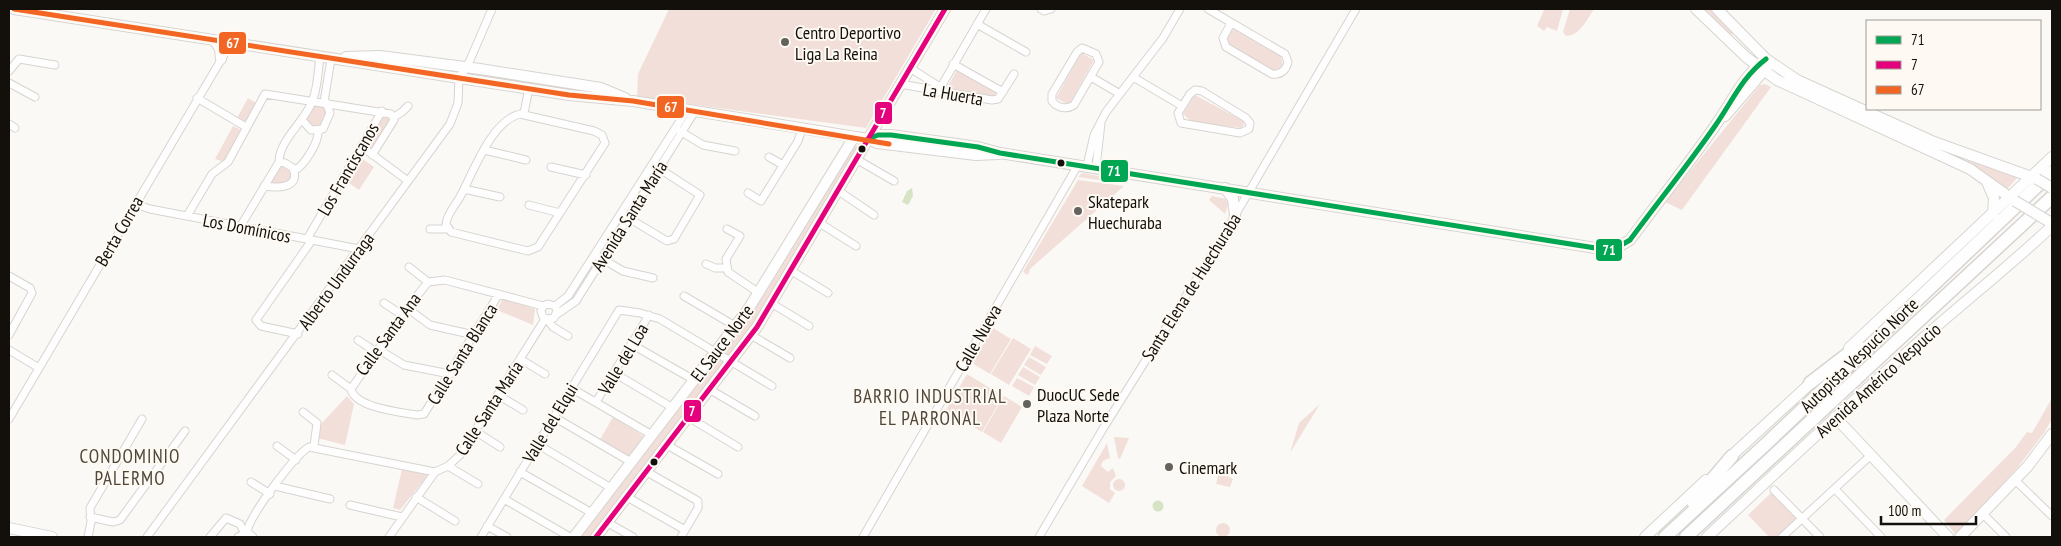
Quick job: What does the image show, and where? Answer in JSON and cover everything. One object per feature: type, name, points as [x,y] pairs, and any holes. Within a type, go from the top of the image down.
[{"type":"highway","name":"Autopista Vespucio Norte","points":[[1664,537],[1768,443],[2052,172]]},
{"type":"highway","name":"Autopista Vespucio Norte","points":[[1688,536],[2052,197]]},
{"type":"highway","points":[[1810,383],[1912,304]]},
{"type":"highway","points":[[1664,537],[1732,456]]},
{"type":"street","points":[[14,9],[854,137],[868,139],[875,135],[891,135],[978,147],[1000,153],[1572,245],[1613,249],[1630,240],[1717,124],[1734,107],[1760,69],[1769,61]]},
{"type":"street","points":[[459,77],[466,67],[492,9]]},
{"type":"street","points":[[596,537],[751,335],[945,9]]},
{"type":"street","points":[[910,68],[939,89],[986,9]]},
{"type":"street","points":[[1041,9],[1044,11],[1051,9]]},
{"type":"street","points":[[1208,9],[1284,54],[1288,62],[1285,70],[1272,74],[1226,47],[1223,38],[1231,23]]},
{"type":"street","name":"Santa Elena de Huechuraba","points":[[1039,537],[1108,420],[1249,193],[1356,9]]},
{"type":"street","points":[[1696,9],[1760,69],[1786,86],[1970,169],[1985,178],[2012,200],[2051,223]]},
{"type":"street","points":[[1717,9],[1769,61],[1810,86],[1934,142],[2035,178],[2052,188]]},
{"type":"street","points":[[1087,166],[1101,122],[1163,38],[1177,10]]},
{"type":"street","points":[[977,24],[1026,52]]},
{"type":"street","points":[[1725,37],[1734,36],[1736,28]]},
{"type":"street","points":[[215,41],[220,49],[221,59]]},
{"type":"street","name":"Berta Correa","points":[[9,419],[231,43]]},
{"type":"street","points":[[1082,48],[1094,52],[1099,58],[1091,77],[1072,106],[1064,108],[1053,104],[1052,94],[1077,52],[1082,48]]},
{"type":"street","points":[[331,58],[380,56],[508,73],[601,88],[633,102]]},
{"type":"street","points":[[240,227],[279,162],[280,153],[294,128],[303,121],[305,113],[313,100],[320,57]]},
{"type":"street","points":[[303,121],[309,129],[318,131],[323,129],[329,117],[330,110],[325,102],[331,58]]},
{"type":"street","points":[[9,71],[19,59],[56,65]]},
{"type":"street","name":"La Huerta","points":[[953,64],[1003,92]]},
{"type":"street","points":[[506,85],[508,73]]},
{"type":"street","name":"La Huerta","points":[[900,84],[939,89],[992,100],[998,99],[1014,74]]},
{"type":"street","name":"Alberto Undurraga","points":[[147,537],[298,334],[453,119],[458,103],[459,77]]},
{"type":"street","points":[[1091,77],[1120,94]]},
{"type":"street","points":[[1133,77],[1182,106]]},
{"type":"street","points":[[9,83],[35,97]]},
{"type":"street","points":[[524,113],[529,88]]},
{"type":"street","points":[[1200,90],[1246,118],[1250,126],[1242,133],[1185,126],[1179,122],[1178,117],[1182,106],[1192,92],[1200,90]]},
{"type":"street","points":[[187,216],[212,174],[228,162],[263,95],[269,93],[382,111]]},
{"type":"street","points":[[197,98],[246,127]]},
{"type":"street","name":"Los Franciscanos","points":[[372,155],[394,117],[408,106]]},
{"type":"street","name":"Los Franciscanos","points":[[298,334],[261,326],[256,320],[309,240],[382,111],[394,117]]},
{"type":"street","name":"Avenida Santa María","points":[[546,319],[552,319],[556,310],[568,296],[595,254],[624,215],[691,111]]},
{"type":"street","points":[[430,229],[447,229],[453,233],[531,250],[538,247],[605,146],[602,135],[594,131],[524,113],[512,116],[504,122],[484,150],[447,218],[447,229]]},
{"type":"street","points":[[748,193],[761,200],[783,165],[802,129]]},
{"type":"street","points":[[678,130],[703,145],[736,151]]},
{"type":"street","points":[[294,170],[300,167],[318,138],[318,131]]},
{"type":"street","name":"El Sauce Norte","points":[[572,537],[716,352],[759,293],[854,137]]},
{"type":"street","points":[[361,146],[408,181]]},
{"type":"street","points":[[484,150],[526,160]]},
{"type":"street","points":[[769,157],[783,165]]},
{"type":"street","points":[[1645,537],[1993,214],[2012,200],[2035,178],[2052,157]]},
{"type":"street","points":[[856,159],[894,181]]},
{"type":"street","points":[[264,186],[287,187],[293,181],[294,170],[290,165],[279,162]]},
{"type":"street","points":[[624,215],[667,241],[674,239],[700,195],[655,166]]},
{"type":"street","name":"Calle Nueva","points":[[863,537],[1087,166]]},
{"type":"street","points":[[551,167],[586,175]]},
{"type":"street","points":[[1985,178],[1994,198],[1993,214]]},
{"type":"street","points":[[1225,188],[1233,199],[1235,216]]},
{"type":"street","points":[[464,189],[500,197]]},
{"type":"street","points":[[837,190],[874,215]]},
{"type":"street","name":"Los Domínicos","points":[[135,204],[150,210],[359,249]]},
{"type":"street","points":[[529,204],[560,213]]},
{"type":"street","name":"Avenida Santa María","points":[[556,310],[576,301],[602,259],[624,215]]},
{"type":"street","points":[[818,222],[856,246]]},
{"type":"street","name":"Avenida Américo Vespucio","points":[[1707,537],[1835,417],[1932,330],[2008,267],[2051,223]]},
{"type":"street","points":[[727,228],[740,236],[726,259],[726,268],[732,277],[759,293]]},
{"type":"street","points":[[595,254],[623,271],[654,278]]},
{"type":"street","points":[[778,263],[785,265],[828,293]]},
{"type":"street","points":[[706,264],[715,268],[726,268]]},
{"type":"street","points":[[409,267],[428,282],[445,280],[543,306],[548,304],[556,310]]},
{"type":"street","points":[[9,276],[30,288],[32,293],[9,335]]},
{"type":"street","name":"Calle Santa Ana","points":[[350,389],[404,311],[428,282]]},
{"type":"street","name":"Calle Santa Blanca","points":[[350,389],[355,397],[371,406],[417,415],[424,414],[499,294]]},
{"type":"street","points":[[684,296],[735,326]]},
{"type":"street","points":[[384,303],[430,325],[474,335]]},
{"type":"street","points":[[771,304],[809,326]]},
{"type":"street","points":[[543,306],[542,314],[546,319],[553,327],[568,336]]},
{"type":"street","name":"Valle del Elqui","points":[[481,537],[619,310],[649,315]]},
{"type":"street","points":[[649,315],[772,386]]},
{"type":"street","name":"Valle del Loa","points":[[596,402],[649,315]]},
{"type":"street","name":"Calle Santa María","points":[[389,537],[435,472],[457,459],[546,319]]},
{"type":"street","points":[[751,335],[790,358]]},
{"type":"street","points":[[358,340],[404,365],[450,374]]},
{"type":"street","points":[[631,344],[694,380]]},
{"type":"street","points":[[9,350],[39,368]]},
{"type":"street","points":[[520,360],[545,374]]},
{"type":"street","points":[[614,374],[673,408]]},
{"type":"street","points":[[332,375],[350,389]]},
{"type":"street","points":[[571,388],[652,435]]},
{"type":"street","points":[[709,389],[755,416]]},
{"type":"street","points":[[498,395],[523,410]]},
{"type":"street","points":[[303,412],[314,419],[318,426],[314,446]]},
{"type":"street","points":[[554,416],[631,462]]},
{"type":"street","points":[[688,417],[738,447]]},
{"type":"street","points":[[1835,417],[1948,537]]},
{"type":"street","points":[[88,537],[90,508],[142,418]]},
{"type":"street","points":[[90,517],[113,522],[120,520],[185,431]]},
{"type":"street","points":[[475,431],[500,447]]},
{"type":"street","points":[[1960,537],[2015,480],[2052,434]]},
{"type":"street","points":[[537,444],[611,488]]},
{"type":"street","points":[[667,445],[718,474]]},
{"type":"street","points":[[277,446],[296,460]]},
{"type":"street","points":[[243,534],[275,486],[307,448],[314,446],[435,472]]},
{"type":"street","points":[[1782,537],[1871,455]]},
{"type":"street","points":[[448,466],[478,484]]},
{"type":"street","points":[[520,472],[592,513]]},
{"type":"street","points":[[647,472],[698,501],[699,506],[681,537]]},
{"type":"street","points":[[2015,480],[2052,516]]},
{"type":"street","points":[[252,482],[270,494]]},
{"type":"street","points":[[275,486],[330,499]]},
{"type":"street","points":[[1835,489],[1881,537]]},
{"type":"street","points":[[1774,490],[1820,537]]},
{"type":"street","points":[[416,497],[455,521]]},
{"type":"street","points":[[627,497],[685,530]]},
{"type":"street","points":[[504,499],[572,537]]},
{"type":"street","points":[[350,505],[402,517]]},
{"type":"street","points":[[1983,514],[2006,537]]},
{"type":"street","points":[[210,537],[226,518],[240,524],[243,534]]},
{"type":"street","points":[[608,523],[633,537]]},
{"type":"street","points":[[488,526],[507,537]]},
{"type":"street","points":[[9,528],[52,537]]},
{"type":"street","points":[[243,534],[253,537]]},
{"type":"shaded area","name":"Centro Deportivo Liga La Reina","points":[[669,9],[936,9],[866,128],[637,97],[638,74]]},
{"type":"shaded area","points":[[1542,9],[1563,9],[1557,31],[1547,27],[1544,31],[1537,26],[1544,10]]},
{"type":"shaded area","points":[[1570,9],[1594,9],[1579,30],[1566,36],[1563,32]]},
{"type":"shaded area","points":[[1705,9],[1714,11],[1722,17],[1733,34],[1729,35]]},
{"type":"shaded area","points":[[1236,29],[1281,56],[1283,66],[1273,71],[1229,45],[1226,39],[1230,30]]},
{"type":"shaded area","points":[[1081,53],[1094,60],[1069,105],[1056,98]]},
{"type":"shaded area","points":[[957,70],[996,93],[994,96],[946,90]]},
{"type":"shaded area","points":[[1765,84],[1771,87],[1682,210],[1665,202],[1760,85]]},
{"type":"shaded area","points":[[1195,95],[1245,122],[1242,128],[1192,122],[1183,114]]},
{"type":"shaded area","points":[[248,98],[256,103],[247,123],[237,118]]},
{"type":"shaded area","points":[[313,105],[324,105],[327,112],[321,125],[313,129],[305,120]]},
{"type":"shaded area","points":[[383,113],[392,116],[373,154],[364,147]]},
{"type":"shaded area","points":[[233,126],[243,131],[224,162],[215,159]]},
{"type":"shaded area","points":[[851,145],[864,148],[756,324],[594,537],[577,537],[679,407]]},
{"type":"shaded area","points":[[361,158],[374,167],[359,190],[346,181]]},
{"type":"shaded area","points":[[1959,158],[2019,176],[2007,189]]},
{"type":"shaded area","points":[[280,164],[290,168],[293,174],[288,184],[270,184]]},
{"type":"shaded area","points":[[1082,173],[1128,181],[1127,184],[1078,177]]},
{"type":"shaded area","name":"Skatepark Huechuraba","points":[[1078,180],[1124,186],[1030,269],[1028,275],[1023,272]]},
{"type":"shaded area","points":[[912,188],[913,196],[908,205],[902,202],[907,191]]},
{"type":"shaded area","points":[[1212,196],[1226,199],[1228,205],[1225,214],[1209,200]]},
{"type":"shaded area","points":[[503,298],[535,309],[533,325],[497,310]]},
{"type":"shaded area","points":[[993,328],[1011,339],[990,374],[972,363]]},
{"type":"shaded area","points":[[1013,338],[1031,349],[1009,385],[991,374]]},
{"type":"shaded area","points":[[1035,346],[1052,356],[1047,364],[1030,355]]},
{"type":"shaded area","points":[[1029,357],[1046,367],[1041,375],[1024,365]]},
{"type":"shaded area","points":[[1023,367],[1040,377],[1035,385],[1018,375]]},
{"type":"shaded area","points":[[967,374],[1003,396],[982,432],[946,410]]},
{"type":"shaded area","points":[[1017,378],[1034,387],[1029,396],[1012,386]]},
{"type":"shaded area","points":[[347,396],[354,404],[345,445],[317,438],[321,424]]},
{"type":"shaded area","points":[[1004,396],[1022,407],[1001,443],[983,432]]},
{"type":"shaded area","points":[[2052,398],[2052,419],[2044,433],[2018,467],[1956,535],[1944,520],[2016,447],[2027,432],[2032,433]]},
{"type":"shaded area","points":[[1320,404],[1290,453],[1299,423]]},
{"type":"shaded area","points":[[613,417],[643,436],[629,459],[599,441]]},
{"type":"shaded area","points":[[1114,437],[1129,438],[1120,459],[1118,458]]},
{"type":"shaded area","points":[[1107,443],[1110,458],[1103,461],[1101,466],[1108,472],[1113,468],[1116,476],[1110,482],[1110,489],[1115,493],[1109,503],[1082,486]]},
{"type":"shaded area","points":[[402,469],[428,475],[400,510],[393,508]]},
{"type":"shaded area","points":[[1219,472],[1233,479],[1230,487],[1216,484]]},
{"type":"shaded area","points":[[1117,479],[1121,479],[1125,485],[1121,491],[1117,491],[1113,487],[1113,483]]},
{"type":"shaded area","points":[[1773,491],[1799,519],[1780,537],[1769,537],[1748,515]]},
{"type":"shaded area","points":[[1158,500],[1164,506],[1158,512],[1152,506]]},
{"type":"shaded area","points":[[1223,523],[1228,525],[1230,530],[1228,535],[1223,537],[1218,535],[1216,530],[1218,525]]},
{"type":"transit line","name":"67","points":[[14,9],[569,95],[633,101],[889,144]]},
{"type":"transit line","name":"7","points":[[596,537],[757,327],[945,9]]},
{"type":"transit line","name":"71","points":[[868,139],[878,135],[891,135],[978,147],[1000,153],[1608,250],[1630,240],[1705,141],[1750,74],[1766,59]]},
{"type":"place","name":"Centro Deportivo Liga La Reina","points":[[785,42]]},
{"type":"place","name":"Skatepark Huechuraba","points":[[1078,211]]},
{"type":"place","name":"DuocUC Sede Plaza Norte","points":[[1027,404]]},
{"type":"place","name":"Cinemark","points":[[1169,467]]},
{"type":"district","name":"BARRIO INDUSTRIAL EL PARRONAL","points":[[930,407]]},
{"type":"district","name":"CONDOMINIO PALERMO","points":[[130,467]]}]
